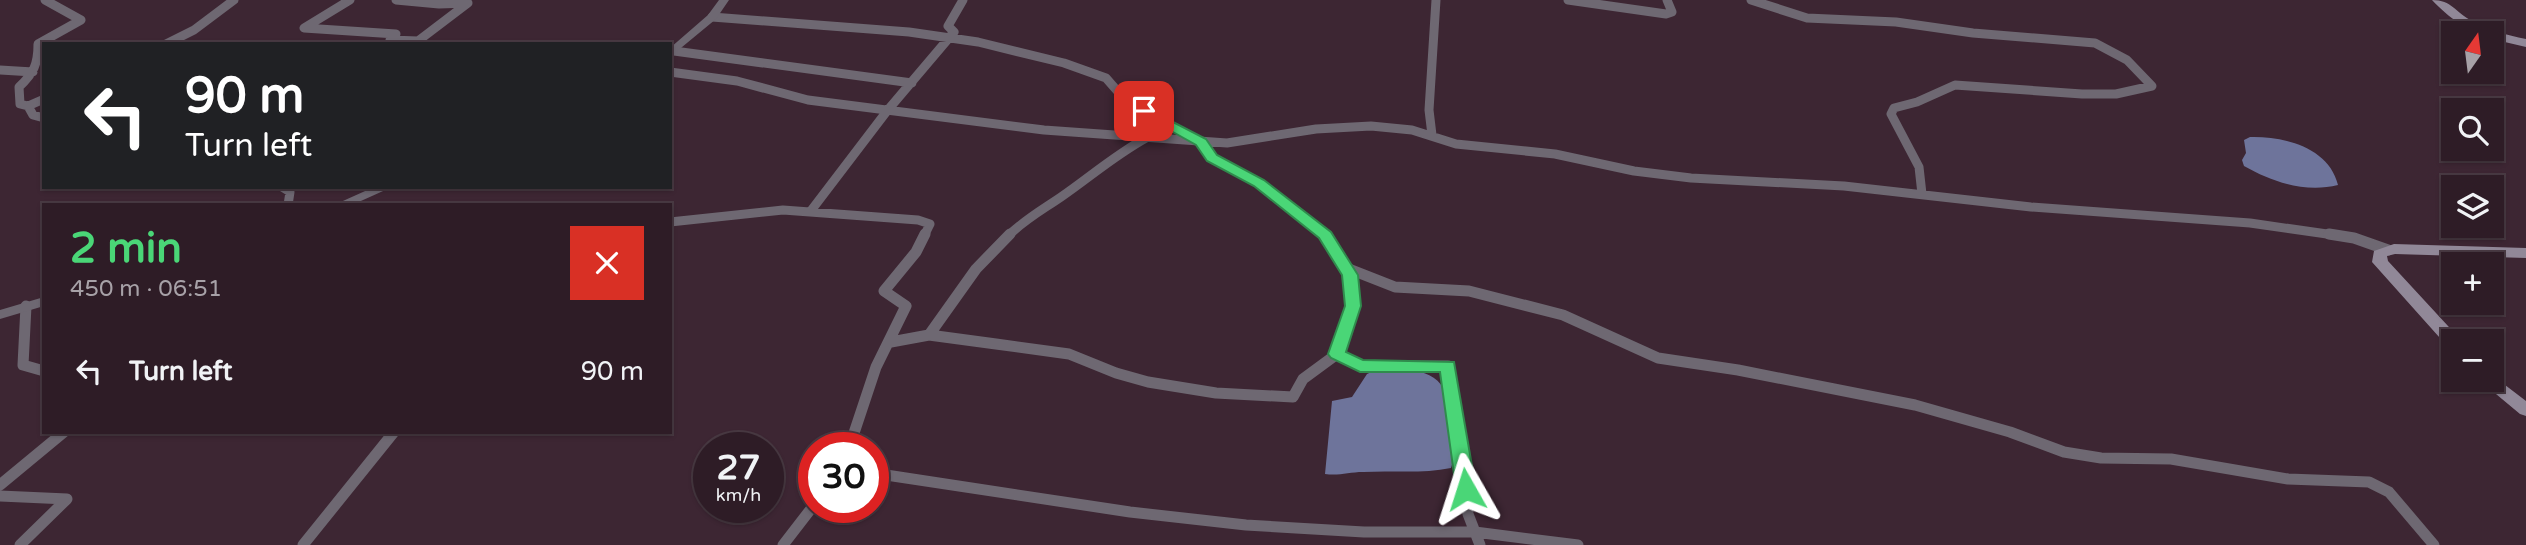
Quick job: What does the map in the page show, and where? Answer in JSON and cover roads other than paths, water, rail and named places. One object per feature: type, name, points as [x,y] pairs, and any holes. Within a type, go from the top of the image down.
[{"type":"main road","points":[[2438,0],[2464,21]]},
{"type":"main road","points":[[2504,38],[2526,43]]},
{"type":"main road","points":[[2441,329],[2380,262],[2379,254],[2391,249],[2526,253]]},
{"type":"main road","points":[[2504,392],[2526,410]]},
{"type":"street","points":[[42,100],[28,106],[20,104],[19,87],[38,62],[38,44],[81,20],[45,0]]},
{"type":"street","points":[[170,42],[194,30],[234,0]]},
{"type":"street","points":[[350,0],[304,29],[396,34],[390,40],[416,42],[468,3],[439,4],[396,0]]},
{"type":"street","points":[[672,53],[712,18],[724,0]]},
{"type":"street","points":[[810,212],[887,111],[954,32],[948,26],[963,0]]},
{"type":"street","points":[[1432,135],[1429,110],[1436,0]]},
{"type":"street","points":[[1569,0],[1666,14],[1672,12],[1667,0]]},
{"type":"street","points":[[1751,0],[1807,18],[1896,22],[1973,33],[2095,43],[2132,64],[2152,86],[2116,94],[2082,94],[1955,85],[1917,102],[1894,108],[1891,114],[1919,167],[1922,194]]},
{"type":"street","points":[[712,18],[909,33],[978,42],[1064,63],[1105,78],[1127,102],[1201,142],[1212,158],[1259,183],[1325,235],[1350,275],[1353,306],[1337,354],[1303,379],[1293,397],[1216,393],[1157,384],[1116,373],[1069,354],[929,335],[891,342]]},
{"type":"street","points":[[672,53],[912,83]]},
{"type":"street","points":[[0,70],[33,72]]},
{"type":"street","points":[[672,72],[737,81],[808,100],[1045,130],[1227,144],[1316,129],[1371,126],[1412,130],[1456,144],[1555,154],[1634,171],[1690,178],[1844,186],[2031,207],[2250,223],[2354,237],[2391,249]]},
{"type":"street","points":[[28,106],[33,115],[42,117]]},
{"type":"street","points":[[929,335],[976,269],[1025,219],[1061,197],[1116,154],[1146,138]]},
{"type":"street","points":[[345,203],[381,189]]},
{"type":"street","points":[[672,222],[783,210],[918,220],[930,224],[916,252],[884,291],[906,306],[891,342],[876,367],[854,432]]},
{"type":"street","points":[[1344,267],[1395,287],[1446,288],[1500,297],[1563,315],[1658,358],[1738,370],[1905,403],[1985,425],[2064,452],[2101,458],[2171,459],[2288,479],[2369,482],[2389,492],[2434,545]]},
{"type":"street","points":[[0,315],[42,302]]},
{"type":"street","points":[[26,306],[23,365],[42,370]]},
{"type":"street","points":[[1337,354],[1360,366],[1448,366],[1464,464],[1468,514],[1477,539]]},
{"type":"street","points":[[0,485],[62,434]]},
{"type":"street","points":[[303,545],[392,434]]},
{"type":"street","points":[[889,475],[1130,512],[1246,526],[1578,545]]},
{"type":"street","points":[[0,496],[66,499],[20,545]]},
{"type":"street","points":[[783,545],[800,523]]},
{"type":"water","points":[[2250,137],[2276,139],[2303,146],[2325,161],[2338,185],[2313,188],[2289,185],[2244,166],[2244,140]]},
{"type":"water","points":[[1378,369],[1419,372],[1438,381],[1449,402],[1453,419],[1455,450],[1451,468],[1325,474],[1332,401],[1352,397],[1367,374]]}]
